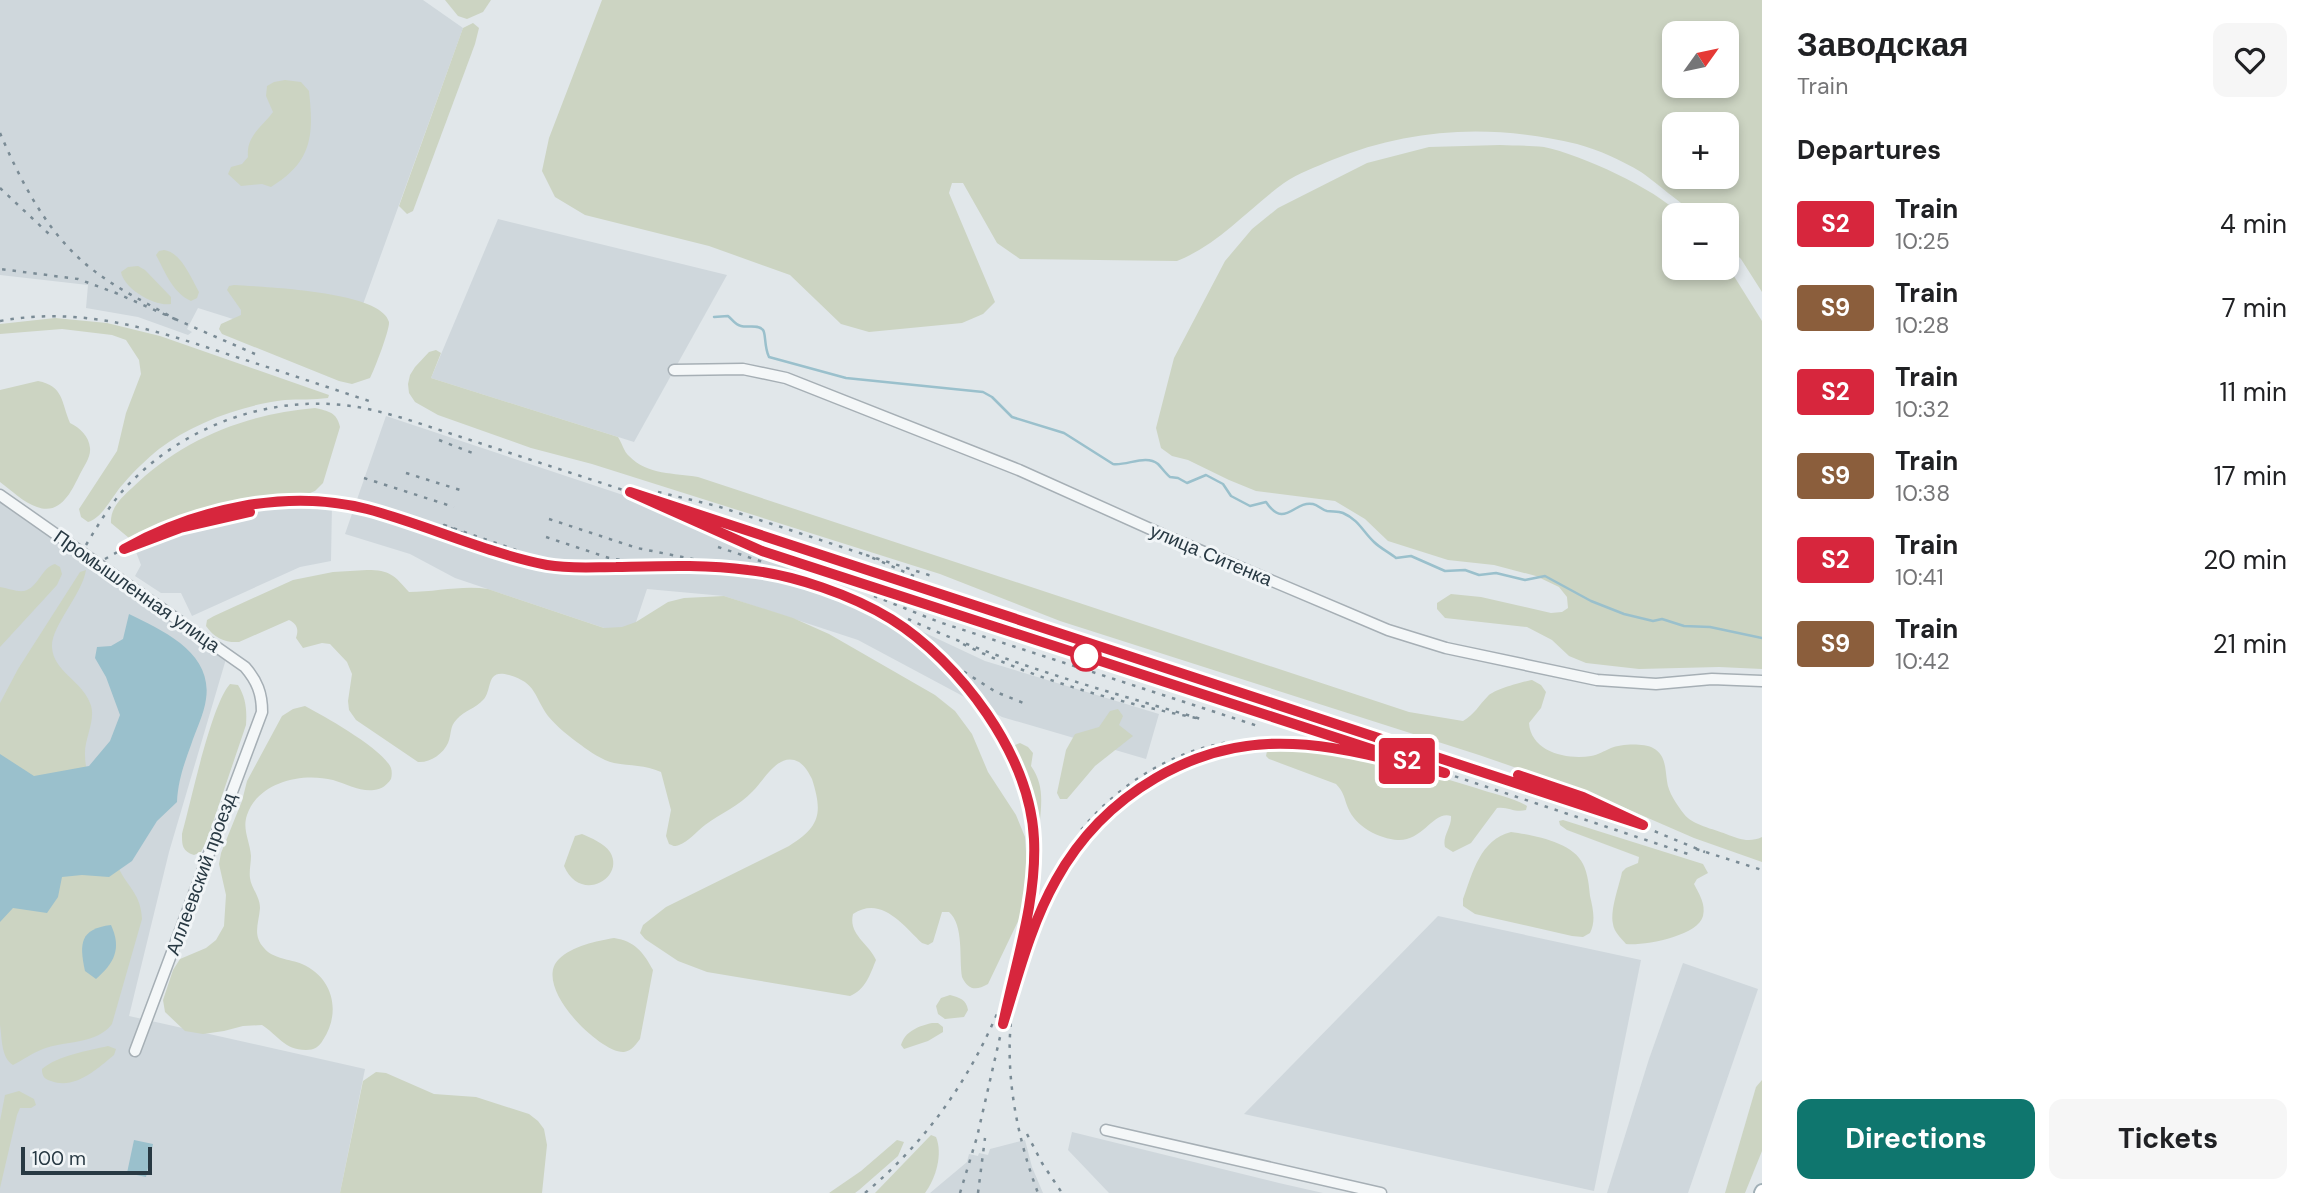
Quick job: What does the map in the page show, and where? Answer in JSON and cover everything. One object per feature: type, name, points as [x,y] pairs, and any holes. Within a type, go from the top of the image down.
[{"type":"street","name":"улица Ситенка","points":[[674,370],[743,369],[786,378],[1018,470],[1388,630],[1436,645],[1616,682],[1656,684],[1712,679],[1762,681]]},
{"type":"street","name":"Промышленная улица","points":[[0,495],[245,667],[256,680],[262,696]]},
{"type":"street","name":"Аллеевский проезд","points":[[135,1051],[262,712],[262,696]]},
{"type":"street","points":[[1106,1130],[1381,1193]]},
{"type":"shaded area","points":[[0,0],[423,0],[463,28],[345,354],[198,308],[187,329],[192,332],[188,335],[138,317],[86,308],[88,285],[0,275]]},
{"type":"shaded area","points":[[498,219],[727,275],[634,442],[431,378]]},
{"type":"shaded area","points":[[386,416],[623,495],[748,550],[985,661],[1159,714],[1146,759],[1002,717],[858,640],[724,596],[647,589],[631,637],[455,578],[410,554],[345,534]]},
{"type":"shaded area","points":[[0,501],[226,659],[169,852],[129,1016],[365,1069],[340,1193],[0,1193]]},
{"type":"shaded area","points":[[332,504],[331,561],[300,567],[192,616],[181,593],[161,593],[135,576],[141,565],[133,544],[182,525],[252,508]]},
{"type":"shaded area","points":[[1438,916],[1641,960],[1594,1191],[1244,1114]]},
{"type":"shaded area","points":[[1683,963],[1758,989],[1688,1193],[1607,1193],[1649,1059]]},
{"type":"shaded area","points":[[1072,1132],[1323,1193],[1109,1193],[1068,1150]]},
{"type":"shaded area","points":[[1025,1140],[1043,1193],[930,1193],[967,1162],[969,1154],[988,1155],[990,1149]]},
{"type":"green space","points":[[445,0],[491,0],[483,12],[467,19],[458,16]]},
{"type":"green space","points":[[602,0],[1762,0],[1762,292],[1739,257],[1739,203],[1681,203],[1663,189],[1739,189],[1739,112],[1662,112],[1662,188],[1641,172],[1610,156],[1585,146],[1546,138],[1515,133],[1453,132],[1392,141],[1362,149],[1301,173],[1284,183],[1206,246],[1177,261],[1020,259],[997,243],[963,183],[952,183],[949,193],[995,302],[983,314],[962,323],[869,332],[841,324],[790,275],[709,246],[585,215],[555,197],[542,171],[549,138]]},
{"type":"green space","points":[[473,23],[479,28],[475,44],[413,211],[407,214],[399,206],[463,28]]},
{"type":"green space","points":[[285,80],[301,82],[309,91],[311,121],[307,146],[295,168],[271,187],[262,184],[241,186],[228,174],[231,167],[242,164],[248,157],[249,143],[273,112],[266,96],[267,86]]},
{"type":"green space","points":[[1539,146],[1597,165],[1666,203],[1662,203],[1662,280],[1736,280],[1762,321],[1762,669],[1639,669],[1586,663],[1569,656],[1552,640],[1527,627],[1445,618],[1437,609],[1437,603],[1451,594],[1481,597],[1551,613],[1562,612],[1568,608],[1567,597],[1559,587],[1536,576],[1494,565],[1448,560],[1388,541],[1365,519],[1335,501],[1256,491],[1188,460],[1172,456],[1161,448],[1156,428],[1174,358],[1225,261],[1252,229],[1278,208],[1367,163],[1429,147]]},
{"type":"green space","points":[[164,250],[176,255],[185,267],[199,292],[197,298],[191,301],[179,293],[170,281],[156,255]]},
{"type":"green space","points":[[138,266],[171,297],[171,304],[149,300],[128,285],[121,272],[128,267]]},
{"type":"green space","points":[[234,285],[294,289],[344,297],[366,303],[381,312],[389,326],[370,378],[352,384],[339,381],[222,334],[219,329],[221,324],[241,315],[241,310],[227,290]]},
{"type":"green space","points":[[55,318],[107,323],[160,336],[329,395],[328,398],[269,402],[202,423],[172,440],[145,461],[103,511],[88,522],[81,517],[79,509],[117,451],[126,413],[141,374],[139,360],[126,340],[112,335],[62,329],[0,334],[0,324]]},
{"type":"green space","points":[[436,350],[441,353],[431,378],[618,437],[629,456],[644,467],[698,477],[1409,712],[1463,721],[1491,693],[1532,680],[1546,692],[1541,708],[1529,723],[1531,733],[1543,747],[1571,757],[1594,755],[1620,746],[1653,748],[1663,758],[1671,794],[1688,818],[1740,839],[1753,840],[1762,837],[1762,862],[1694,838],[1595,795],[1479,755],[1060,621],[940,574],[592,464],[531,448],[438,415],[415,402],[409,393],[408,384],[415,367],[429,352]]},
{"type":"green space","points":[[38,381],[57,391],[70,423],[83,433],[90,448],[87,461],[69,494],[59,505],[45,509],[27,503],[0,482],[0,390]]},
{"type":"green space","points":[[315,408],[334,415],[340,427],[323,483],[315,491],[305,495],[242,503],[202,512],[129,538],[111,523],[117,503],[124,495],[151,471],[194,443],[216,432],[264,416]]},
{"type":"green space","points":[[55,564],[60,567],[62,574],[57,585],[0,647],[0,587],[21,591],[29,589]]},
{"type":"green space","points":[[86,570],[79,590],[56,630],[52,647],[57,663],[81,688],[92,709],[85,755],[92,795],[114,859],[139,903],[142,919],[112,1024],[98,1036],[43,1049],[13,1065],[4,1053],[0,1025],[0,703],[18,669],[80,572]]},
{"type":"green space","points":[[367,570],[391,575],[409,592],[488,589],[604,628],[622,627],[636,622],[668,602],[684,598],[724,596],[793,618],[829,634],[935,695],[955,711],[972,734],[988,772],[1016,815],[1025,837],[1027,866],[1021,915],[988,984],[973,988],[967,985],[962,977],[959,933],[949,912],[942,912],[933,942],[928,945],[882,910],[863,909],[853,914],[853,928],[876,960],[863,986],[850,996],[707,972],[678,961],[645,939],[640,933],[643,925],[666,907],[789,846],[807,832],[816,818],[817,801],[812,779],[799,762],[785,760],[779,763],[742,801],[686,841],[674,846],[669,844],[666,836],[671,810],[661,772],[614,763],[592,753],[555,724],[530,686],[518,678],[501,674],[493,677],[483,700],[454,722],[443,751],[436,757],[418,762],[356,720],[349,710],[348,701],[352,674],[347,662],[330,644],[322,643],[303,648],[296,638],[297,627],[289,620],[239,642],[221,639],[206,626],[207,620],[214,616],[293,580],[333,572]]},
{"type":"green space","points":[[230,684],[238,685],[243,695],[246,725],[207,840],[201,852],[194,855],[184,847],[182,834],[209,732]]},
{"type":"green space","points":[[305,706],[377,752],[386,760],[392,772],[388,783],[374,790],[359,789],[321,778],[308,777],[282,782],[261,794],[247,815],[245,826],[251,856],[250,878],[260,904],[258,938],[272,954],[302,964],[321,978],[331,997],[333,1008],[329,1030],[318,1046],[306,1050],[292,1048],[262,1025],[203,1034],[185,1031],[165,1012],[163,1000],[173,970],[180,959],[206,948],[216,940],[224,926],[226,895],[219,864],[247,781],[282,716]]},
{"type":"green space","points":[[1118,709],[1123,716],[1119,725],[1133,736],[1095,766],[1067,799],[1060,799],[1057,793],[1066,750],[1075,734],[1099,727],[1110,711]]},
{"type":"green space","points":[[1020,743],[1033,753],[1031,766],[1041,792],[1040,820],[1036,819],[1026,776],[1014,749],[1015,745]]},
{"type":"green space","points":[[1275,748],[1326,751],[1377,760],[1502,796],[1527,806],[1526,810],[1522,811],[1497,808],[1471,843],[1453,852],[1445,847],[1444,843],[1451,816],[1439,817],[1407,839],[1391,839],[1362,826],[1351,815],[1336,784],[1269,759],[1266,756],[1267,751]]},
{"type":"green space","points":[[1563,820],[1703,864],[1708,873],[1694,884],[1704,907],[1699,923],[1669,938],[1626,944],[1613,924],[1615,898],[1622,872],[1638,863],[1639,857],[1567,830],[1560,825],[1559,821]]},
{"type":"green space","points":[[1511,832],[1552,841],[1578,856],[1586,872],[1593,910],[1590,933],[1583,937],[1572,936],[1475,914],[1463,906],[1463,899],[1479,858],[1492,842]]},
{"type":"green space","points":[[582,834],[601,843],[610,852],[612,870],[607,878],[599,883],[580,884],[564,866],[575,836]]},
{"type":"green space","points":[[614,938],[638,948],[653,970],[640,1039],[632,1049],[624,1052],[613,1050],[586,1031],[561,1001],[554,985],[553,971],[564,954],[578,947]]},
{"type":"green space","points":[[950,995],[966,1003],[968,1010],[964,1017],[945,1019],[938,1014],[936,1006],[941,998]]},
{"type":"green space","points":[[932,1023],[943,1027],[943,1032],[928,1041],[904,1049],[901,1045],[909,1033]]},
{"type":"green space","points":[[108,1046],[116,1049],[114,1055],[85,1077],[69,1083],[60,1083],[43,1075],[42,1069],[57,1060]]},
{"type":"green space","points":[[376,1072],[386,1073],[434,1094],[476,1097],[529,1114],[544,1129],[547,1145],[542,1193],[340,1193],[363,1081]]},
{"type":"green space","points":[[1762,1080],[1762,1151],[1745,1193],[1725,1193],[1756,1087]]},
{"type":"green space","points":[[19,1091],[34,1099],[36,1105],[20,1108],[0,1188],[0,1121],[5,1095]]},
{"type":"green space","points":[[931,1135],[936,1137],[939,1151],[935,1173],[925,1193],[875,1193]]},
{"type":"green space","points":[[897,1140],[904,1142],[898,1156],[859,1190],[855,1193],[829,1193],[861,1171]]},
{"type":"water","points":[[129,614],[171,636],[183,646],[194,656],[206,683],[205,705],[188,752],[177,802],[157,821],[132,861],[109,877],[62,877],[58,897],[47,913],[13,908],[0,922],[0,754],[34,776],[89,766],[110,741],[120,715],[106,677],[95,658],[97,647],[111,646],[123,639]]},
{"type":"water","points":[[111,925],[116,948],[112,961],[96,979],[85,971],[82,945],[93,930]]},
{"type":"water","points":[[134,1140],[153,1144],[146,1177],[127,1173]]},
{"type":"waterway","points":[[714,317],[728,316],[739,325],[761,328],[769,357],[846,378],[983,392],[1012,417],[1064,433],[1113,464],[1153,461],[1170,477],[1187,483],[1206,475],[1223,484],[1231,496],[1250,506],[1266,502],[1279,514],[1306,504],[1343,513],[1357,523],[1376,544],[1396,558],[1411,556],[1445,571],[1465,570],[1479,575],[1496,573],[1525,580],[1545,576],[1591,601],[1624,614],[1762,638]]},
{"type":"railway","points":[[0,133],[28,191],[65,244],[106,280],[175,319],[78,279],[0,269]]},
{"type":"railway","points":[[0,188],[49,234]]},
{"type":"railway","points":[[0,321],[60,316],[89,318],[145,329],[372,402]]},
{"type":"railway","points":[[175,319],[255,354]]},
{"type":"railway","points":[[86,545],[113,503],[133,480],[154,461],[203,430],[229,419],[285,406],[314,404],[359,407],[406,419],[1608,812],[1705,852]]},
{"type":"railway","points":[[439,440],[475,454]]},
{"type":"railway","points":[[406,473],[460,490]]},
{"type":"railway","points":[[364,478],[454,507]]},
{"type":"railway","points":[[658,492],[717,506],[866,555]]},
{"type":"railway","points":[[105,559],[155,534],[208,514],[235,507],[291,501],[332,502],[369,510],[524,559],[444,525],[522,552]]},
{"type":"railway","points":[[549,519],[637,548],[748,570],[708,567]]},
{"type":"railway","points":[[700,524],[828,583],[867,604],[904,629],[939,658],[970,693],[998,733],[1022,783],[1034,837],[1033,883],[1003,1024],[1032,935],[1054,884],[1069,858],[1107,814],[1154,779],[1208,755],[1256,745],[1290,743],[1228,742],[1179,757],[1159,766],[1123,789],[1078,834]]},
{"type":"railway","points":[[524,559],[557,567],[655,566],[609,558],[543,536]]},
{"type":"railway","points":[[718,547],[763,562]]},
{"type":"railway","points":[[914,576],[866,555],[932,576]]},
{"type":"railway","points":[[655,566],[698,567]]},
{"type":"railway","points":[[748,570],[781,576],[823,589]]},
{"type":"railway","points":[[822,570],[1445,773],[1356,752],[1290,743]]},
{"type":"railway","points":[[874,596],[939,622],[1261,727]]},
{"type":"railway","points":[[908,619],[1015,662],[1201,719],[1076,688],[1016,667],[957,641]]},
{"type":"railway","points":[[955,666],[996,692],[1026,704]]},
{"type":"railway","points":[[1445,773],[1694,856]]},
{"type":"railway","points":[[1696,849],[1762,870]]},
{"type":"railway","points":[[865,1193],[907,1153],[943,1109],[974,1061],[999,1009]]},
{"type":"railway","points":[[1012,1013],[1010,1058],[1014,1104],[1024,1150],[1038,1193]]},
{"type":"railway","points":[[960,1193],[977,1137],[1003,1024]]},
{"type":"railway","points":[[1027,1134],[1062,1193]]},
{"type":"railway","points":[[978,1193],[985,1138]]},
{"type":"train","name":"S2","points":[[250,512],[180,528],[124,549],[166,528],[230,509],[272,502],[320,501],[386,514],[524,559],[555,566],[708,567],[764,572],[852,599],[894,621],[924,644],[961,680],[976,699],[1004,743],[1024,789],[1031,813],[1035,861],[1032,886],[1003,1024],[1040,914],[1063,867],[1106,815],[1150,780],[1183,764],[1220,751],[1290,743],[1356,752],[1445,773],[762,551],[630,492],[1643,825],[1583,797],[1518,775]]}]
